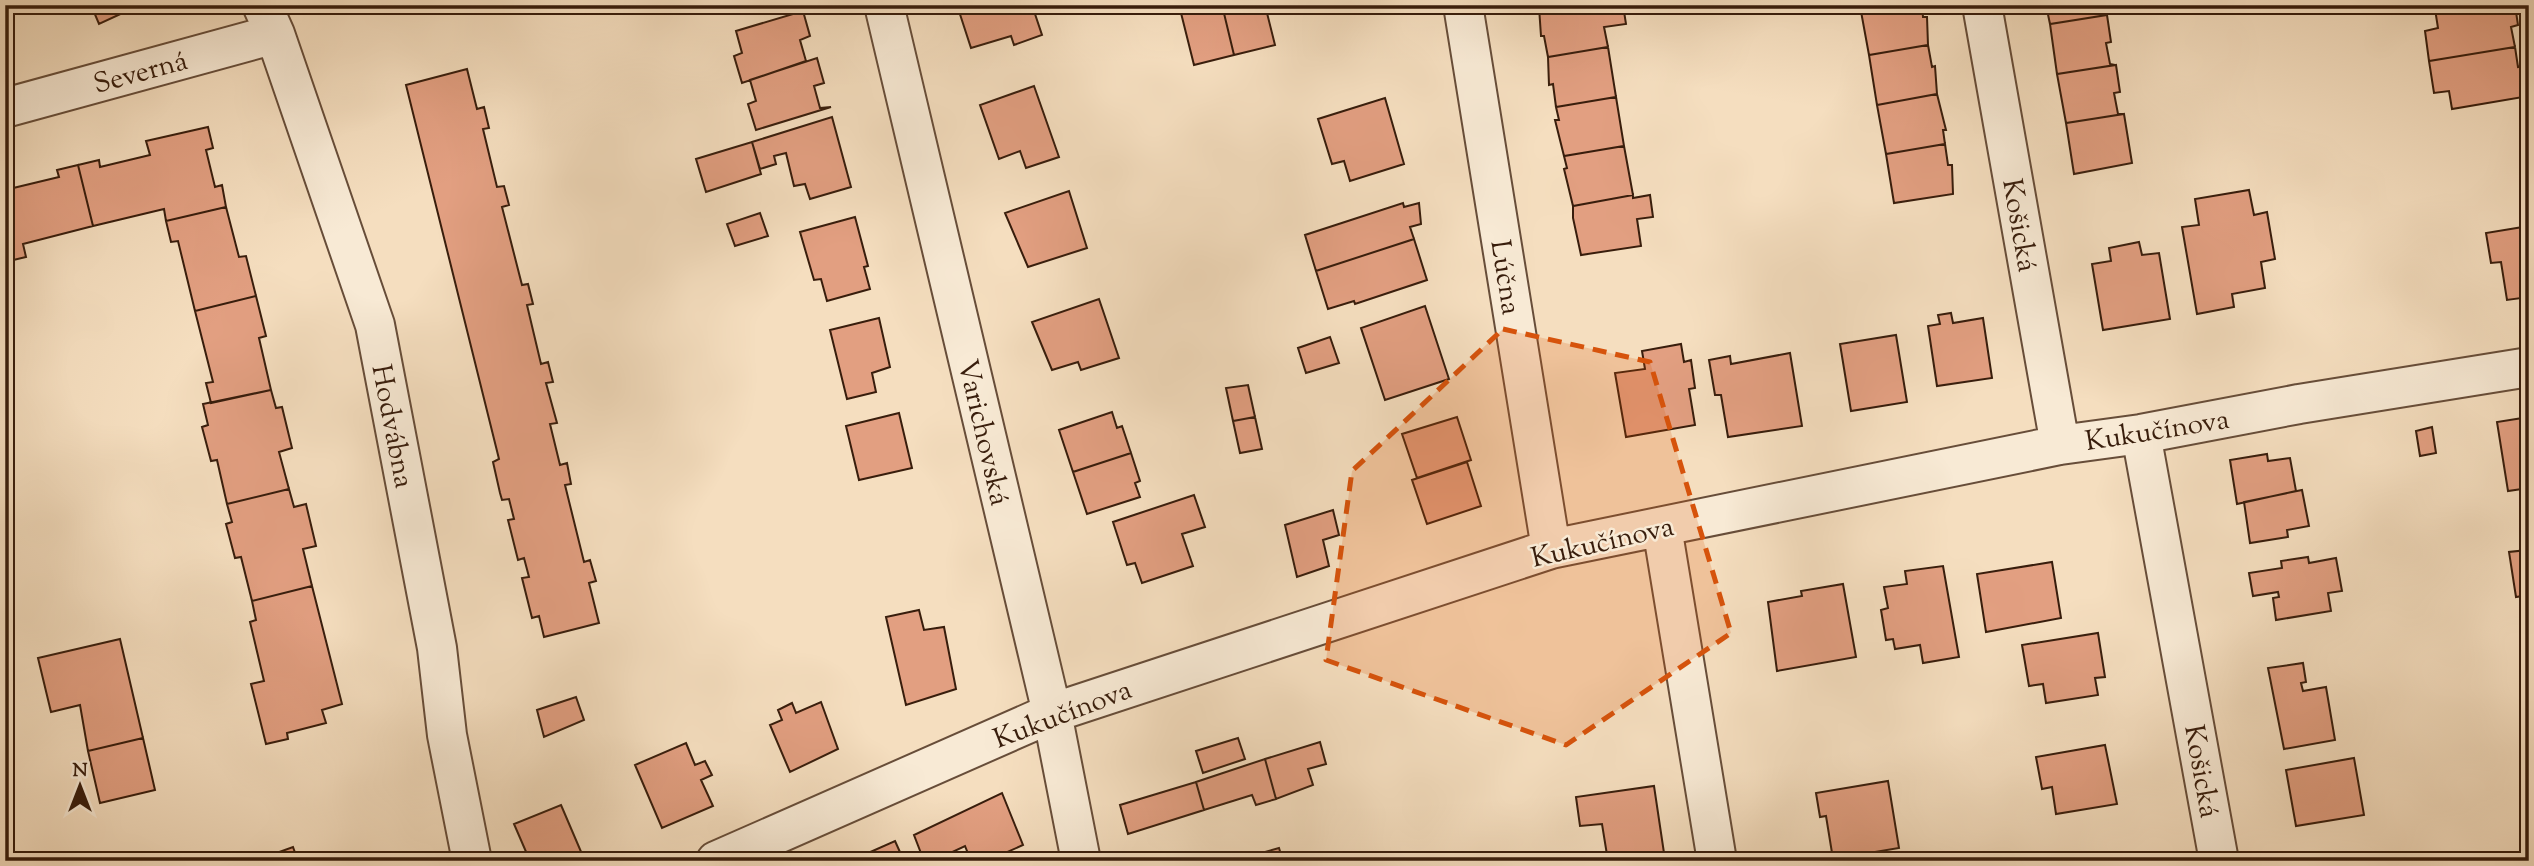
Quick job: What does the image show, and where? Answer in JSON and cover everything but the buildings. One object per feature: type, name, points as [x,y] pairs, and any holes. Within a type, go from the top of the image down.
[{"type":"street","name":"Varichovská","points":[[884,5],[1052,713],[1081,861]]},
{"type":"street","name":"Lúčna","points":[[1462,5],[1551,549]]},
{"type":"street","name":"Košická","points":[[1982,5],[2060,445]]},
{"type":"street","name":"Severná","points":[[5,108],[269,20]]},
{"type":"street","name":"Hodvábna","points":[[269,20],[374,325],[437,648],[447,735],[472,861]]},
{"type":"street","name":"Kukučínova","points":[[716,861],[1052,713],[1551,549],[2060,445],[2141,434],[2299,404],[2529,367]]},
{"type":"street","name":"Košická","points":[[2141,434],[2219,861]]},
{"type":"street","points":[[1662,527],[1717,861]]},
{"type":"highlighted area","points":[[1503,329],[1650,362],[1731,633],[1566,745],[1326,660],[1352,471]]}]
